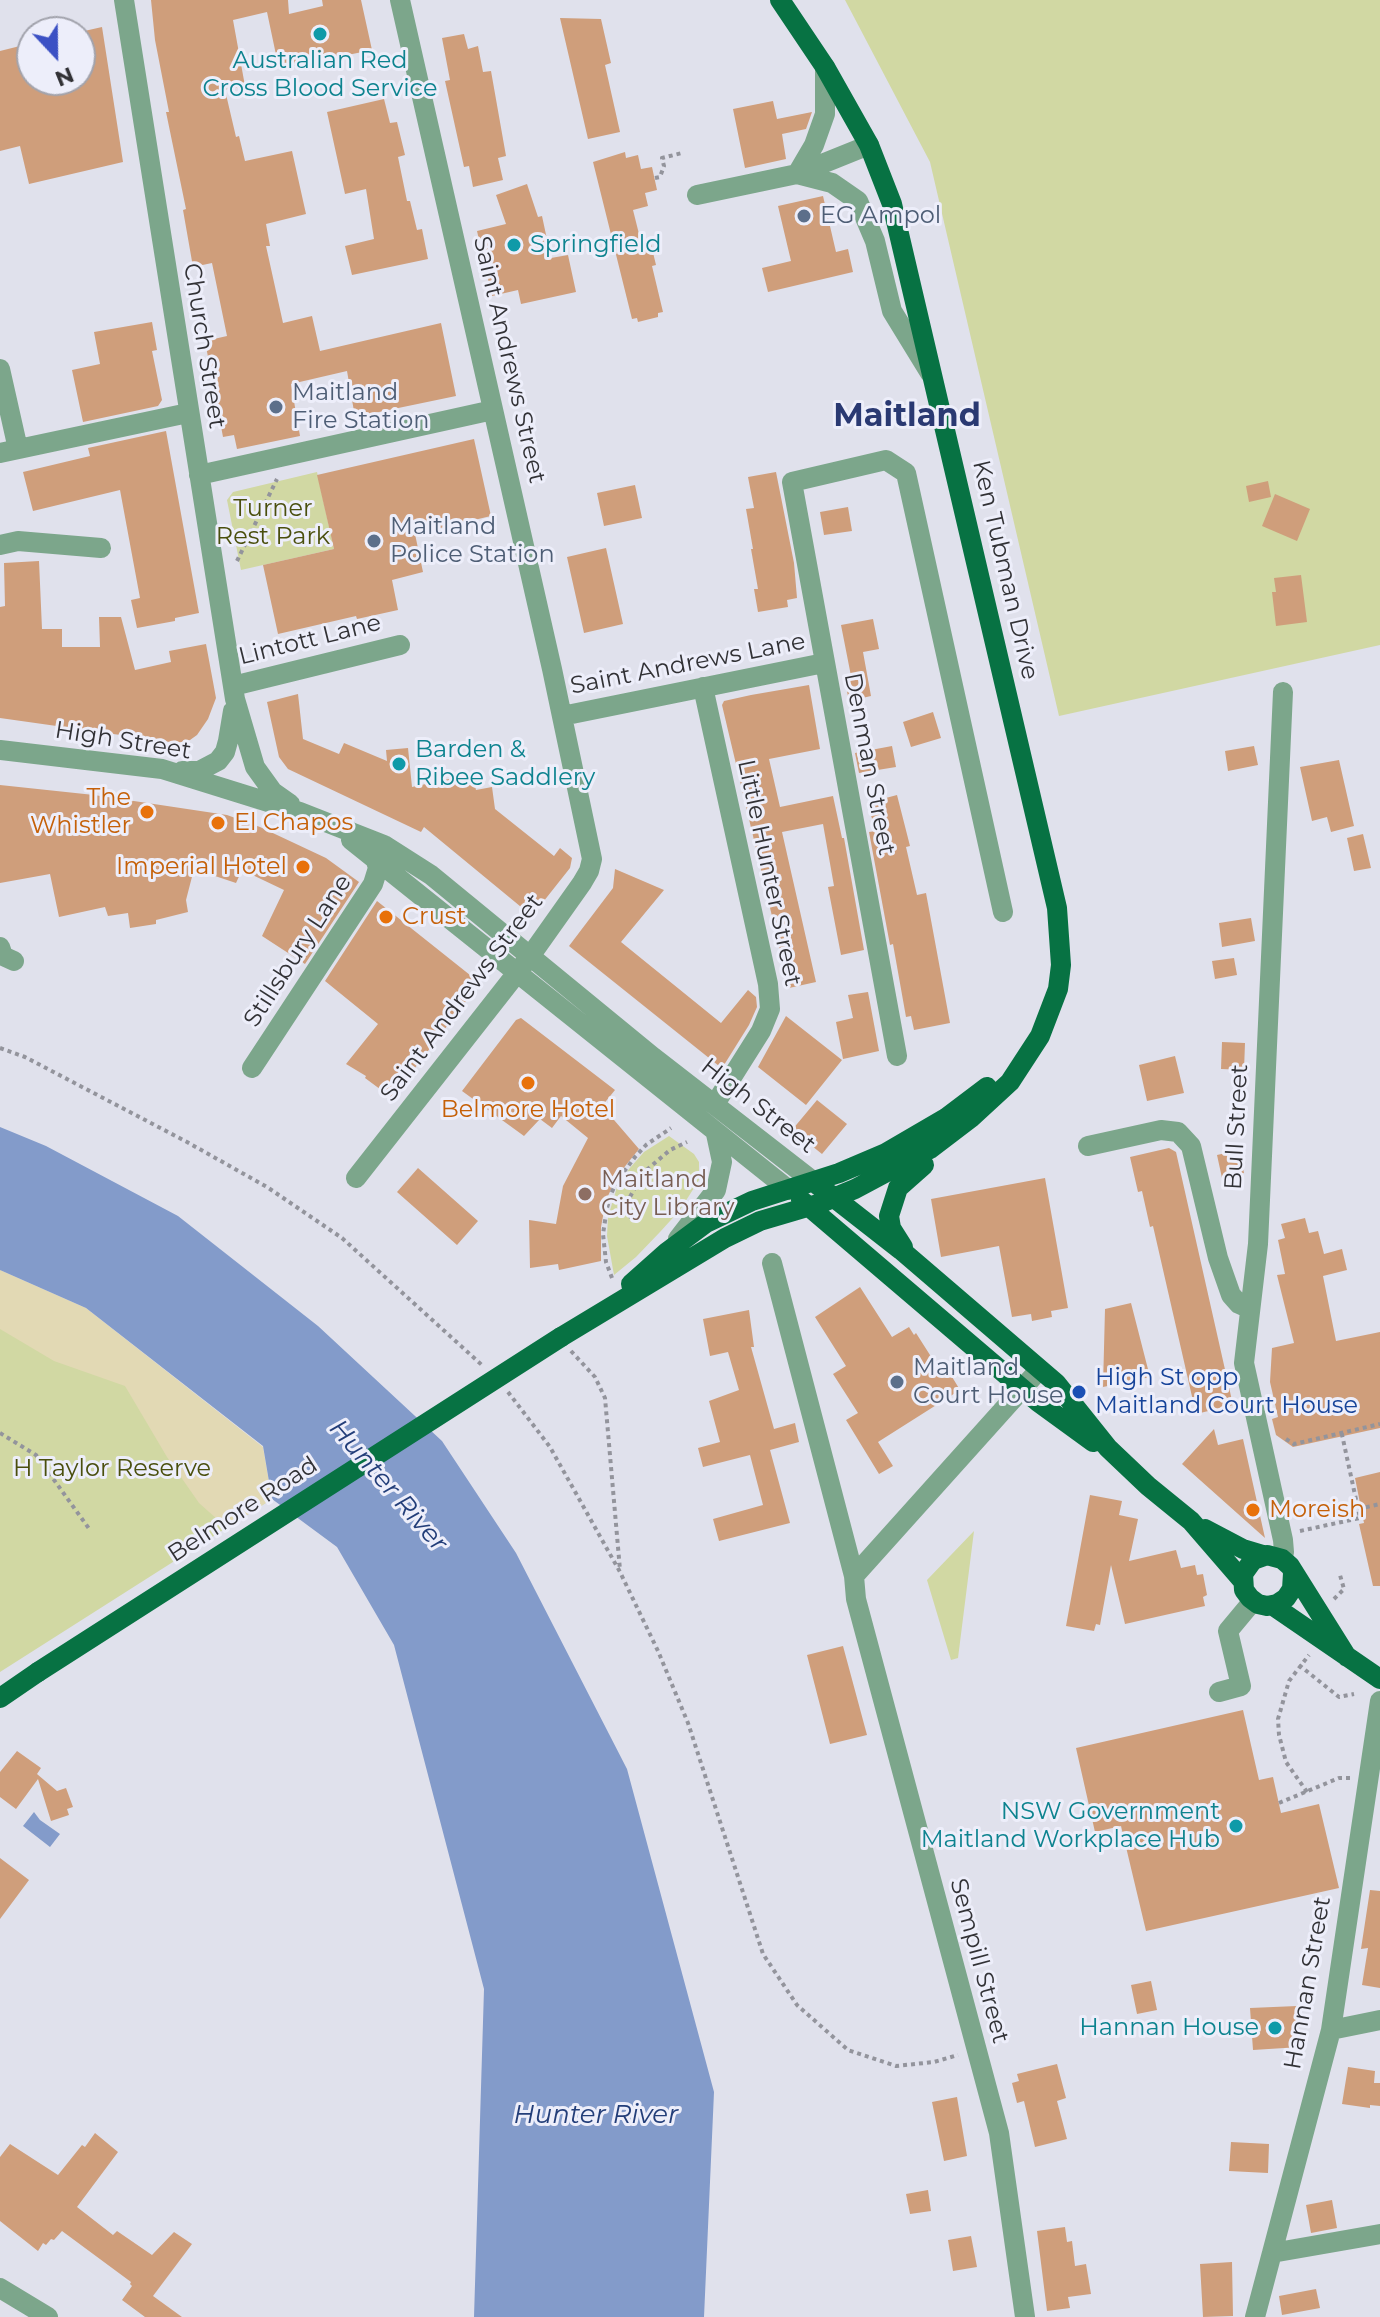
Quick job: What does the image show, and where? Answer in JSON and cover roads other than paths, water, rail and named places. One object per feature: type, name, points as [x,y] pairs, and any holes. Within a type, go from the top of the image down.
[{"type":"main road","name":"Ken Tubman Drive","points":[[780,0],[825,67],[869,145],[892,204],[1057,908],[1061,965],[1058,989],[1040,1036],[1024,1063],[996,1096],[930,1149],[886,1174],[809,1207]]},
{"type":"main road","name":"Ken Tubman Drive","points":[[789,1190],[886,1153],[968,1103],[1013,1061],[1058,989]]},
{"type":"main road","points":[[927,1272],[897,1240],[891,1228],[889,1216],[898,1188],[965,1133],[996,1096]]},
{"type":"main road","name":"High Street","points":[[814,1182],[927,1272],[1068,1396],[1099,1437],[1128,1468]]},
{"type":"main road","name":"High Street","points":[[789,1190],[1022,1388],[1128,1468],[1191,1521],[1242,1580]]},
{"type":"main road","name":"Belmore Road","points":[[0,1698],[565,1343],[667,1252],[706,1223],[729,1211],[789,1190]]},
{"type":"main road","name":"Belmore Road","points":[[596,1317],[725,1238],[760,1221],[809,1207]]},
{"type":"main road","name":"High Street","points":[[1191,1521],[1243,1549],[1279,1562]]},
{"type":"main road","points":[[1279,1562],[1248,1564],[1242,1580],[1244,1590],[1380,1679]]},
{"type":"main road","points":[[1263,1603],[1282,1601],[1293,1584],[1279,1562]]},
{"type":"main road","points":[[1279,1562],[1347,1657]]},
{"type":"street","name":"Church Street","points":[[124,0],[234,692],[255,767],[273,792],[300,812]]},
{"type":"street","name":"Saint Andrews Street","points":[[356,1178],[531,955],[582,883],[592,859],[400,0]]},
{"type":"street","points":[[797,174],[814,145],[825,114],[825,67]]},
{"type":"street","points":[[697,195],[797,174],[869,145]]},
{"type":"street","points":[[797,174],[832,183],[858,201],[875,241],[892,311],[934,379]]},
{"type":"street","points":[[0,369],[9,451],[188,413]]},
{"type":"street","points":[[199,475],[493,410]]},
{"type":"street","name":"Denman Street","points":[[897,1056],[792,482],[886,460],[906,473],[1003,912]]},
{"type":"street","points":[[0,545],[18,541],[101,548]]},
{"type":"street","name":"Lintott Lane","points":[[234,692],[400,645]]},
{"type":"street","name":"Saint Andrews Lane","points":[[562,716],[824,663]]},
{"type":"street","name":"Little Hunter Street","points":[[703,687],[768,984],[770,1009],[761,1031],[715,1104]]},
{"type":"street","name":"Church Street","points":[[162,769],[199,771],[218,761],[228,741],[234,692]]},
{"type":"street","name":"Bull Street","points":[[1279,1562],[1284,1552],[1283,1540],[1244,1363],[1258,1244],[1283,692]]},
{"type":"street","name":"High Street","points":[[0,750],[162,769],[300,812],[384,845],[431,875],[531,955],[716,1134],[789,1190]]},
{"type":"street","name":"High Street","points":[[327,824],[375,858],[517,972],[647,1065],[715,1104],[814,1182]]},
{"type":"street","name":"Stillsbury Lane","points":[[252,1068],[373,884],[378,868],[375,858]]},
{"type":"street","points":[[1088,1146],[1161,1130],[1178,1132],[1191,1146],[1218,1258],[1231,1295],[1239,1304],[1250,1309]]},
{"type":"street","points":[[667,1252],[716,1190],[722,1162],[716,1134]]},
{"type":"street","name":"Sempill Street","points":[[772,1263],[854,1576],[856,1599],[999,2133],[1025,2317]]},
{"type":"street","points":[[854,1576],[1039,1370]]},
{"type":"street","points":[[1219,1692],[1241,1686],[1228,1631],[1263,1603]]},
{"type":"street","name":"Hannan Street","points":[[1255,2317],[1331,2030],[1380,1701]]},
{"type":"street","points":[[1331,2030],[1380,2020]]},
{"type":"street","points":[[1272,2253],[1380,2234]]},
{"type":"street","points":[[0,2288],[48,2317]]},
{"type":"water","name":"Hunter River","points":[[0,1127],[46,1146],[178,1216],[318,1326],[442,1441],[516,1553],[627,1769],[714,2092],[704,2317],[474,2317],[484,1989],[394,1645],[337,1547],[272,1499],[263,1446],[86,1308],[0,1270]]},
{"type":"water","points":[[34,1812],[60,1834],[50,1847],[23,1826]]},
{"type":"place","name":"Australian Red Cross Blood Service","points":[[320,34]]},
{"type":"place","name":"EG Ampol","points":[[804,216]]},
{"type":"place","name":"Springfield","points":[[514,245]]},
{"type":"place","name":"Maitland Fire Station","points":[[276,407]]},
{"type":"place","name":"Maitland Police Station","points":[[374,541]]},
{"type":"place","name":"Barden & Ribee Saddlery","points":[[399,764]]},
{"type":"place","name":"The Whistler","points":[[147,812]]},
{"type":"place","name":"El Chapos","points":[[218,823]]},
{"type":"place","name":"Imperial Hotel","points":[[303,867]]},
{"type":"place","name":"Crust","points":[[386,917]]},
{"type":"place","name":"Belmore Hotel","points":[[528,1083]]},
{"type":"place","name":"Maitland City Library","points":[[585,1194]]},
{"type":"place","name":"Maitland Court House","points":[[897,1382]]},
{"type":"place","name":"High St opp Maitland Court House","points":[[1079,1392]]},
{"type":"place","name":"Moreish","points":[[1253,1510]]},
{"type":"place","name":"NSW Government Maitland Workplace Hub","points":[[1236,1826]]},
{"type":"place","name":"Hannan House","points":[[1275,2028]]},
{"type":"district","name":"Maitland","points":[[907,417]]},
{"type":"park label","name":"Turner Rest Park","points":[[273,523]]},
{"type":"park label","name":"H Taylor Reserve","points":[[112,1469]]}]
